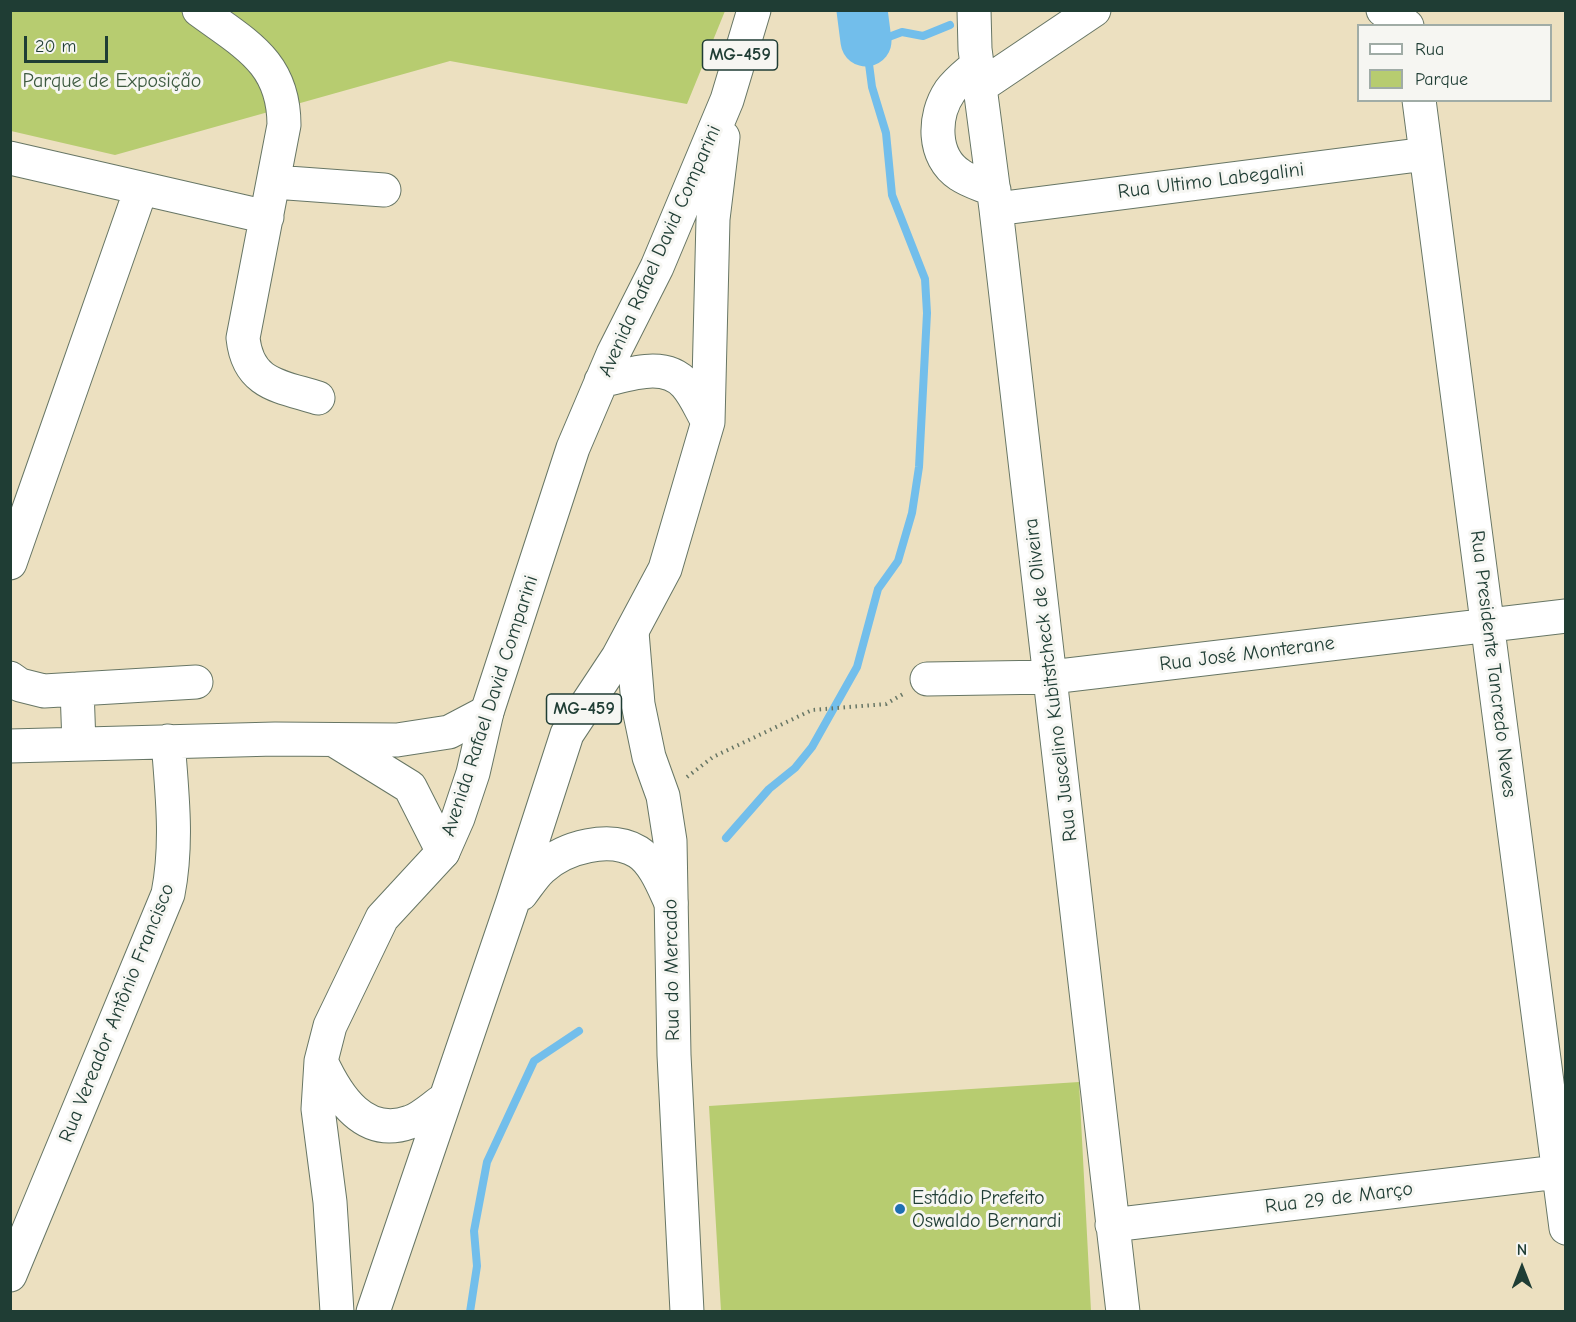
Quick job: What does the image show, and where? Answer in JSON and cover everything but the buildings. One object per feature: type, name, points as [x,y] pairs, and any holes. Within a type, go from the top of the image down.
[{"type":"street","points":[[199,10],[259,55],[279,86],[284,105],[284,125],[274,182],[243,338],[245,357],[253,371],[267,381],[318,398]]},
{"type":"street","name":"Avenida Rafael David Comparini","points":[[338,1311],[330,1202],[318,1109],[321,1061],[330,1026],[382,918],[443,852],[458,818],[473,773],[487,712],[573,448],[601,381],[657,267],[727,100],[754,10]]},
{"type":"street","name":"Rua Juscelino Kubitstcheck de Oliveira","points":[[953,10],[978,67]]},
{"type":"street","name":"Rua Juscelino Kubitstcheck de Oliveira","points":[[974,10],[978,67],[1123,1311]]},
{"type":"street","points":[[995,199],[959,175],[948,165],[941,153],[938,136],[942,109],[950,90],[978,67],[1094,10]]},
{"type":"street","points":[[1383,10],[1405,24]]},
{"type":"street","name":"Avenida Rafael David Comparini","points":[[373,1311],[512,904],[567,734],[632,632],[665,569],[708,422],[713,219],[727,100]]},
{"type":"street","name":"Rua Presidente Tancredo Neves","points":[[1419,102],[1562,1171],[1566,1228]]},
{"type":"street","name":"Rua Ultimo Labegalini","points":[[995,199],[1426,154]]},
{"type":"street","points":[[10,158],[267,217]]},
{"type":"street","points":[[274,182],[384,190]]},
{"type":"street","points":[[10,563],[141,189]]},
{"type":"street","points":[[601,381],[642,372],[662,371],[686,384],[708,422]]},
{"type":"street","name":"Rua José Monterane","points":[[927,679],[1050,677],[1566,616]]},
{"type":"street","name":"Rua do Mercado","points":[[632,632],[638,704],[650,757],[663,796],[670,841],[674,1055],[687,1311]]},
{"type":"street","points":[[10,678],[20,685],[44,691],[196,682]]},
{"type":"street","points":[[77,689],[79,744]]},
{"type":"street","points":[[10,746],[168,741],[397,740],[449,732],[487,712]]},
{"type":"street","points":[[333,739],[410,787],[443,852]]},
{"type":"street","name":"Rua Vereador Antônio Francisco","points":[[10,1275],[168,894],[173,865],[174,830],[168,741]]},
{"type":"street","points":[[512,904],[541,868],[566,852],[617,843],[639,853],[656,873],[671,903]]},
{"type":"street","points":[[321,1061],[336,1093],[360,1117],[389,1126],[411,1122],[445,1099]]},
{"type":"street","name":"Rua 29 de Março","points":[[1112,1225],[1562,1171]]},
{"type":"path","points":[[663,796],[713,757],[812,710],[886,704],[927,679]]},
{"type":"green space","name":"Parque de Exposição","points":[[11,11],[725,11],[687,104],[450,61],[115,155],[11,131]]},
{"type":"green space","name":"Estádio Prefeito Oswaldo Bernardi","points":[[1079,1082],[1091,1311],[721,1311],[709,1106]]},
{"type":"waterway","points":[[862,10],[866,41]]},
{"type":"waterway","points":[[726,838],[769,789],[795,768],[812,747],[857,667],[878,589],[898,561],[912,513],[919,467],[927,313],[925,279],[892,195],[886,133],[872,87],[866,41],[886,38],[902,32],[923,36],[950,25]]},
{"type":"waterway","points":[[470,1312],[477,1266],[474,1231],[487,1162],[534,1061],[579,1031]]},
{"type":"place","name":"Estádio Prefeito Oswaldo Bernardi","points":[[900,1209]]}]
